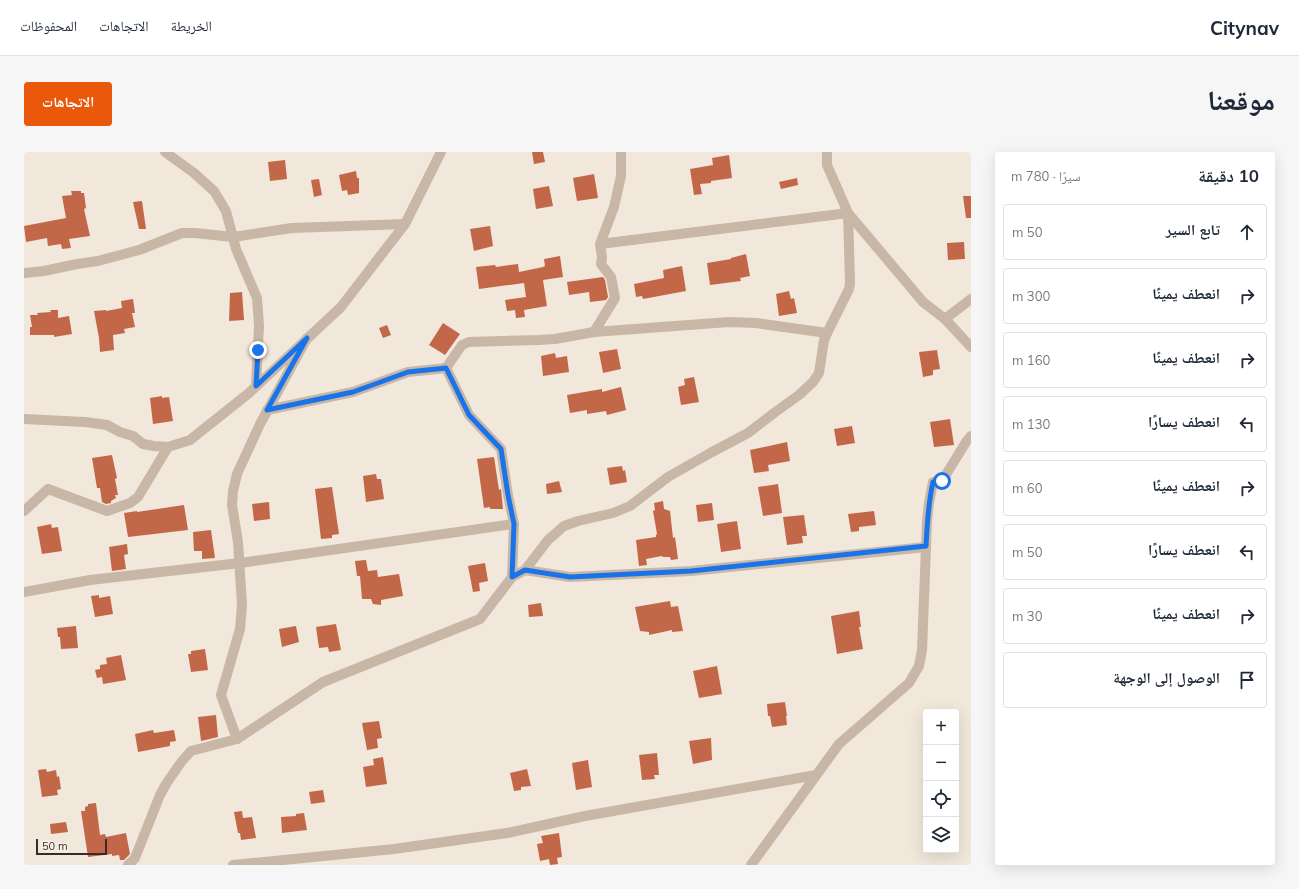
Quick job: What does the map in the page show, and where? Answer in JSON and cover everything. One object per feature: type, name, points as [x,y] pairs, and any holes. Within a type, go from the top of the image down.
[{"type":"street","points":[[165,152],[194,173],[214,191],[226,211],[236,249],[257,298],[259,326],[256,386]]},
{"type":"street","points":[[24,420],[85,422],[107,425],[120,432],[133,436],[143,444],[168,447],[190,440],[256,386],[341,307],[405,224],[442,152]]},
{"type":"street","points":[[594,332],[615,298],[611,277],[601,264],[602,257],[600,244],[614,207],[621,176],[621,152]]},
{"type":"street","points":[[827,152],[826,165],[848,213],[923,302],[945,319],[971,347]]},
{"type":"street","points":[[600,244],[848,213]]},
{"type":"street","points":[[128,865],[134,858],[166,784],[191,751],[237,739],[323,682],[480,619],[512,577],[525,570],[548,540],[564,526],[578,520],[614,513],[630,506],[668,477],[748,433],[774,412],[799,395],[813,382],[819,373],[824,340],[849,290],[848,213]]},
{"type":"street","points":[[24,273],[44,271],[98,261],[139,250],[182,233],[233,237],[292,228],[405,224]]},
{"type":"street","points":[[945,319],[971,299]]},
{"type":"street","points":[[267,410],[353,392],[408,372],[446,368],[462,345],[469,342],[550,340],[594,332],[729,322],[756,323],[827,333]]},
{"type":"street","points":[[237,739],[221,695],[240,629],[242,605],[240,563],[234,518],[233,491],[239,468],[267,410],[307,338]]},
{"type":"street","points":[[446,368],[469,415],[501,449],[514,524],[512,577]]},
{"type":"street","points":[[751,865],[839,744],[909,683],[919,666],[922,650],[929,503],[933,482],[942,481],[971,436]]},
{"type":"street","points":[[24,511],[48,489],[107,511],[130,503],[138,497],[168,447]]},
{"type":"street","points":[[24,592],[90,580],[240,563],[514,524]]},
{"type":"street","points":[[525,570],[570,577],[691,571],[926,546]]},
{"type":"street","points":[[233,865],[394,849],[507,834],[585,816],[816,775]]},
{"type":"building","points":[[532,152],[543,152],[545,162],[534,164]]},
{"type":"building","points":[[729,155],[732,178],[700,184],[702,194],[694,195],[690,169],[713,165],[712,158]]},
{"type":"building","points":[[285,160],[287,179],[270,181],[268,162]]},
{"type":"building","points":[[356,171],[357,178],[359,178],[359,193],[348,195],[347,190],[342,191],[339,175]]},
{"type":"building","points":[[594,174],[598,198],[577,201],[573,178]]},
{"type":"building","points":[[797,178],[798,185],[781,189],[779,182]]},
{"type":"building","points":[[319,179],[322,195],[314,197],[311,180]]},
{"type":"building","points":[[549,186],[553,206],[536,209],[533,189]]},
{"type":"building","points":[[71,191],[81,191],[81,193],[84,193],[86,208],[84,209],[90,236],[69,239],[71,248],[62,249],[61,244],[48,246],[47,238],[26,242],[24,226],[66,218],[62,196],[72,195]]},
{"type":"building","points":[[963,196],[971,196],[971,218],[966,218]]},
{"type":"building","points":[[142,201],[146,229],[139,229],[133,202]]},
{"type":"building","points":[[490,226],[493,246],[474,251],[470,229]]},
{"type":"building","points":[[964,242],[965,259],[948,260],[947,243]]},
{"type":"building","points":[[746,254],[750,276],[740,278],[741,281],[710,285],[707,263],[731,259]]},
{"type":"building","points":[[560,256],[563,277],[543,280],[547,306],[524,310],[525,317],[516,318],[515,310],[507,311],[505,300],[526,297],[524,283],[479,289],[476,267],[495,265],[496,267],[518,264],[519,272],[543,267],[545,266],[544,259]]},
{"type":"building","points":[[682,266],[686,291],[643,299],[642,296],[636,297],[634,284],[664,278],[663,270]]},
{"type":"building","points":[[603,277],[605,280],[608,297],[606,300],[590,302],[589,292],[569,295],[567,282]]},
{"type":"building","points":[[789,291],[791,299],[794,298],[797,313],[779,316],[776,294]]},
{"type":"building","points":[[242,292],[244,320],[229,321],[230,293]]},
{"type":"building","points":[[133,299],[135,313],[132,313],[135,327],[124,329],[125,333],[113,335],[114,350],[100,352],[94,311],[106,311],[122,308],[121,301]]},
{"type":"building","points":[[50,310],[58,310],[58,318],[69,316],[72,334],[54,337],[54,335],[30,335],[30,327],[32,327],[30,315],[51,312]]},
{"type":"building","points":[[443,323],[460,334],[445,355],[429,345]]},
{"type":"building","points":[[387,325],[391,335],[383,338],[379,328]]},
{"type":"building","points":[[617,349],[621,369],[603,373],[599,352]]},
{"type":"building","points":[[937,350],[940,369],[933,370],[933,375],[923,377],[919,352]]},
{"type":"building","points":[[555,353],[556,358],[567,356],[569,372],[543,376],[541,356]]},
{"type":"building","points":[[694,377],[699,402],[681,405],[678,387],[685,385],[684,379]]},
{"type":"building","points":[[621,387],[626,410],[607,415],[606,411],[587,414],[587,410],[570,413],[567,395],[602,389],[602,392]]},
{"type":"building","points":[[162,396],[162,398],[169,397],[173,421],[153,424],[150,398]]},
{"type":"building","points":[[950,419],[954,445],[934,447],[930,422]]},
{"type":"building","points":[[852,426],[855,443],[837,446],[834,429]]},
{"type":"building","points":[[787,442],[790,461],[768,465],[769,471],[754,473],[750,450]]},
{"type":"building","points":[[112,455],[117,478],[115,479],[118,495],[115,495],[116,498],[111,501],[111,503],[106,504],[102,502],[100,488],[97,488],[92,458]]},
{"type":"building","points":[[494,457],[499,490],[501,489],[503,509],[490,509],[490,507],[484,508],[477,459]]},
{"type":"building","points":[[622,466],[623,471],[625,470],[627,482],[610,485],[607,468]]},
{"type":"building","points":[[376,474],[377,479],[381,479],[384,499],[366,502],[363,476]]},
{"type":"building","points":[[559,481],[562,492],[547,494],[546,484]]},
{"type":"building","points":[[778,484],[782,513],[763,516],[758,487]]},
{"type":"building","points":[[332,487],[339,534],[332,535],[332,538],[321,539],[315,489]]},
{"type":"building","points":[[663,501],[664,509],[670,511],[673,538],[675,537],[678,559],[671,560],[670,557],[662,556],[646,559],[647,565],[639,566],[636,540],[656,537],[657,534],[653,511],[655,510],[654,503]]},
{"type":"building","points":[[269,502],[270,519],[254,521],[252,504]]},
{"type":"building","points":[[712,503],[714,520],[698,522],[696,505]]},
{"type":"building","points":[[184,505],[188,530],[128,537],[124,513]]},
{"type":"building","points":[[874,511],[876,525],[859,527],[859,531],[851,532],[848,514]]},
{"type":"building","points":[[804,515],[807,536],[802,536],[803,543],[787,545],[783,517]]},
{"type":"building","points":[[737,521],[741,549],[721,552],[717,524]]},
{"type":"building","points":[[51,524],[52,528],[58,527],[62,551],[42,554],[37,527]]},
{"type":"building","points":[[211,530],[215,558],[202,559],[202,551],[194,551],[193,532]]},
{"type":"building","points":[[127,544],[128,554],[124,555],[126,569],[112,571],[109,547]]},
{"type":"building","points":[[366,560],[368,571],[377,570],[378,577],[399,574],[403,596],[381,600],[381,605],[373,604],[371,599],[362,599],[360,576],[357,576],[355,561]]},
{"type":"building","points":[[485,563],[488,581],[479,583],[480,591],[473,592],[468,566]]},
{"type":"building","points":[[99,595],[99,598],[110,596],[113,614],[95,617],[91,596]]},
{"type":"building","points":[[670,601],[671,607],[678,606],[683,631],[672,632],[672,630],[649,635],[649,632],[640,631],[635,607]]},
{"type":"building","points":[[541,603],[543,616],[529,617],[528,605]]},
{"type":"building","points":[[859,611],[861,627],[859,627],[863,649],[837,654],[831,616]]},
{"type":"building","points":[[336,624],[341,650],[329,652],[328,647],[319,648],[316,627]]},
{"type":"building","points":[[76,626],[78,648],[61,649],[60,637],[58,637],[57,628]]},
{"type":"building","points":[[296,626],[299,642],[282,647],[279,629]]},
{"type":"building","points":[[205,649],[208,670],[191,672],[188,654],[191,654],[191,651]]},
{"type":"building","points":[[121,655],[126,680],[103,684],[102,677],[97,678],[95,670],[100,669],[100,665],[107,664],[106,658]]},
{"type":"building","points":[[717,666],[722,694],[699,698],[693,671]]},
{"type":"building","points":[[785,702],[787,725],[772,727],[770,716],[768,716],[767,704]]},
{"type":"building","points":[[216,715],[218,737],[201,741],[198,717]]},
{"type":"building","points":[[379,721],[382,738],[377,739],[378,748],[367,750],[362,723]]},
{"type":"building","points":[[153,730],[154,733],[174,730],[176,741],[170,742],[170,746],[138,752],[135,734]]},
{"type":"building","points":[[711,738],[712,760],[693,764],[689,741]]},
{"type":"building","points":[[657,753],[659,775],[654,775],[655,779],[642,780],[639,755]]},
{"type":"building","points":[[383,757],[387,784],[366,787],[363,767],[374,765],[373,759]]},
{"type":"building","points":[[588,760],[592,787],[576,790],[572,763]]},
{"type":"building","points":[[46,769],[47,772],[56,770],[57,777],[59,776],[61,789],[57,790],[58,795],[42,797],[38,770]]},
{"type":"building","points":[[527,769],[531,786],[521,787],[521,790],[514,791],[510,773]]},
{"type":"building","points":[[323,790],[325,802],[311,804],[309,792]]},
{"type":"building","points":[[96,803],[100,835],[105,834],[106,837],[126,833],[130,854],[124,860],[120,860],[119,855],[112,856],[112,854],[88,857],[81,811],[85,811],[85,807],[88,806],[88,804]]},
{"type":"building","points":[[242,811],[243,818],[252,817],[256,838],[241,840],[240,833],[238,833],[234,812]]},
{"type":"building","points":[[304,813],[307,830],[282,833],[281,817],[296,816],[296,814]]},
{"type":"building","points":[[66,822],[68,832],[51,834],[50,824]]},
{"type":"building","points":[[559,833],[562,857],[557,858],[558,864],[550,865],[549,859],[540,861],[537,844],[543,843],[541,836]]},
{"type":"route","points":[[258,350],[256,386],[307,338],[267,410],[353,392],[408,372],[446,368],[469,415],[501,449],[504,475],[514,524],[512,577],[525,570],[570,577],[691,571],[926,546],[930,493],[933,482],[942,481]]}]
